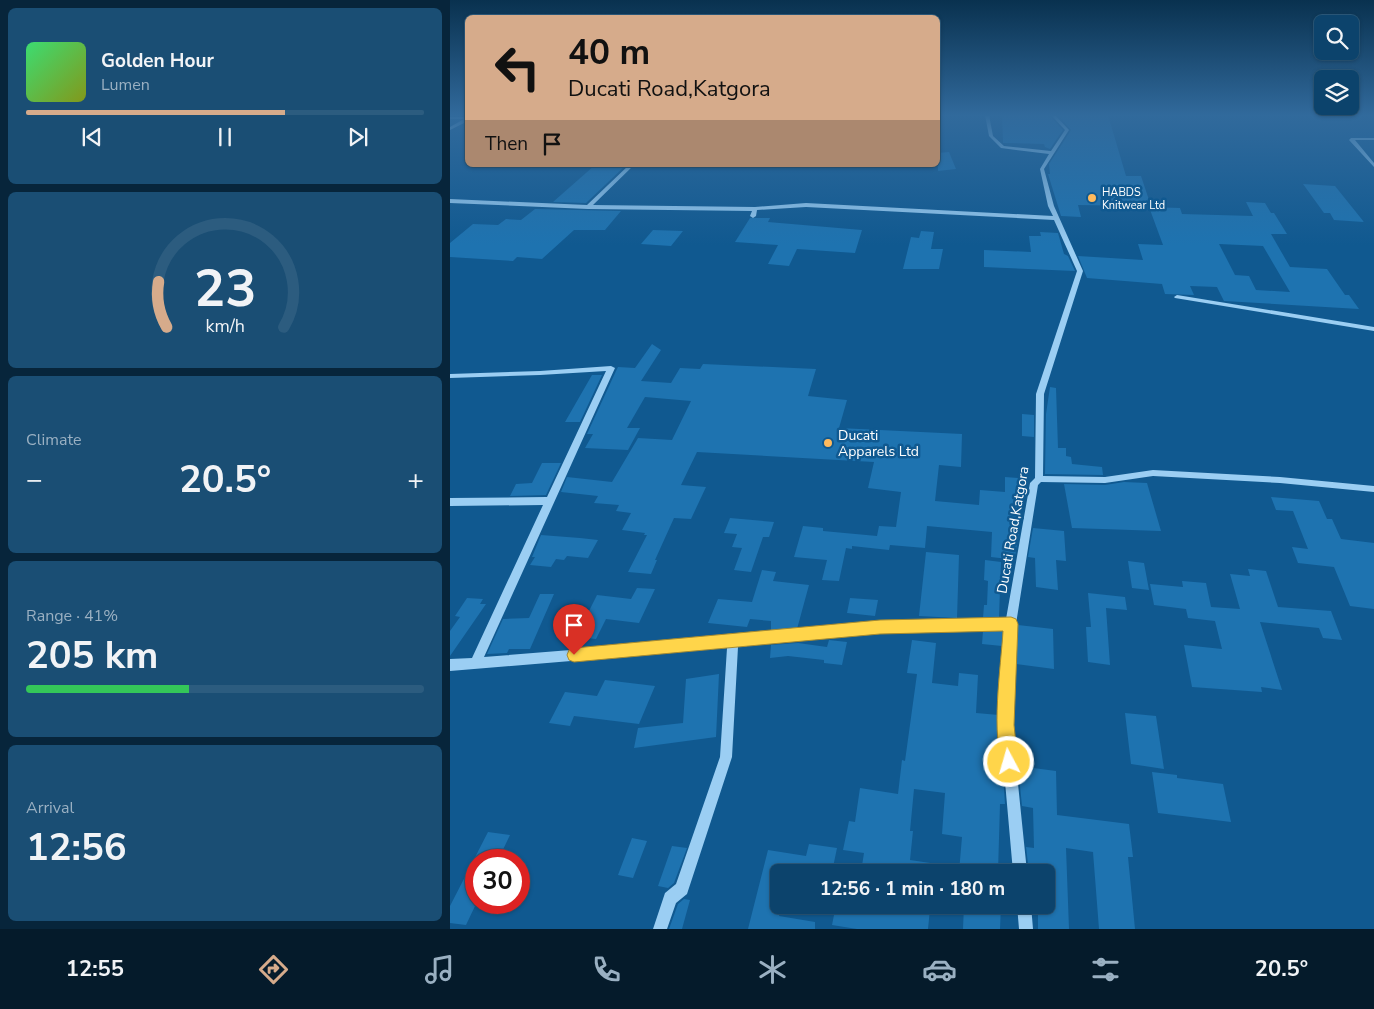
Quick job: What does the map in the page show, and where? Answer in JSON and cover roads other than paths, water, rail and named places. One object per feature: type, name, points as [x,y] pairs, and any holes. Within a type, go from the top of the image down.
[{"type":"street","name":"Ducati Road,Katgora","points":[[1019,864],[1006,725],[1011,624],[1034,483],[1039,479],[1040,394],[1080,271],[1056,218],[1042,169],[1049,158]]},
{"type":"street","points":[[588,207],[630,167]]},
{"type":"street","points":[[450,200],[588,207],[755,209],[806,205],[1056,218]]},
{"type":"street","points":[[753,216],[755,209]]},
{"type":"street","points":[[1177,296],[1374,329]]},
{"type":"street","points":[[450,376],[611,368],[475,663]]},
{"type":"street","points":[[1039,479],[1105,480],[1153,473],[1280,480],[1374,489]]},
{"type":"street","points":[[450,502],[550,502]]},
{"type":"street","points":[[450,665],[734,642],[880,627],[1011,624]]},
{"type":"street","points":[[660,929],[670,898],[682,889],[726,757],[734,642]]},
{"type":"street","points":[[1025,914],[1026,929]]},
{"type":"place","name":"HABDS Knitwear Ltd","points":[[1092,198]]},
{"type":"place","name":"Ducati Apparels Ltd","points":[[828,443]]}]
